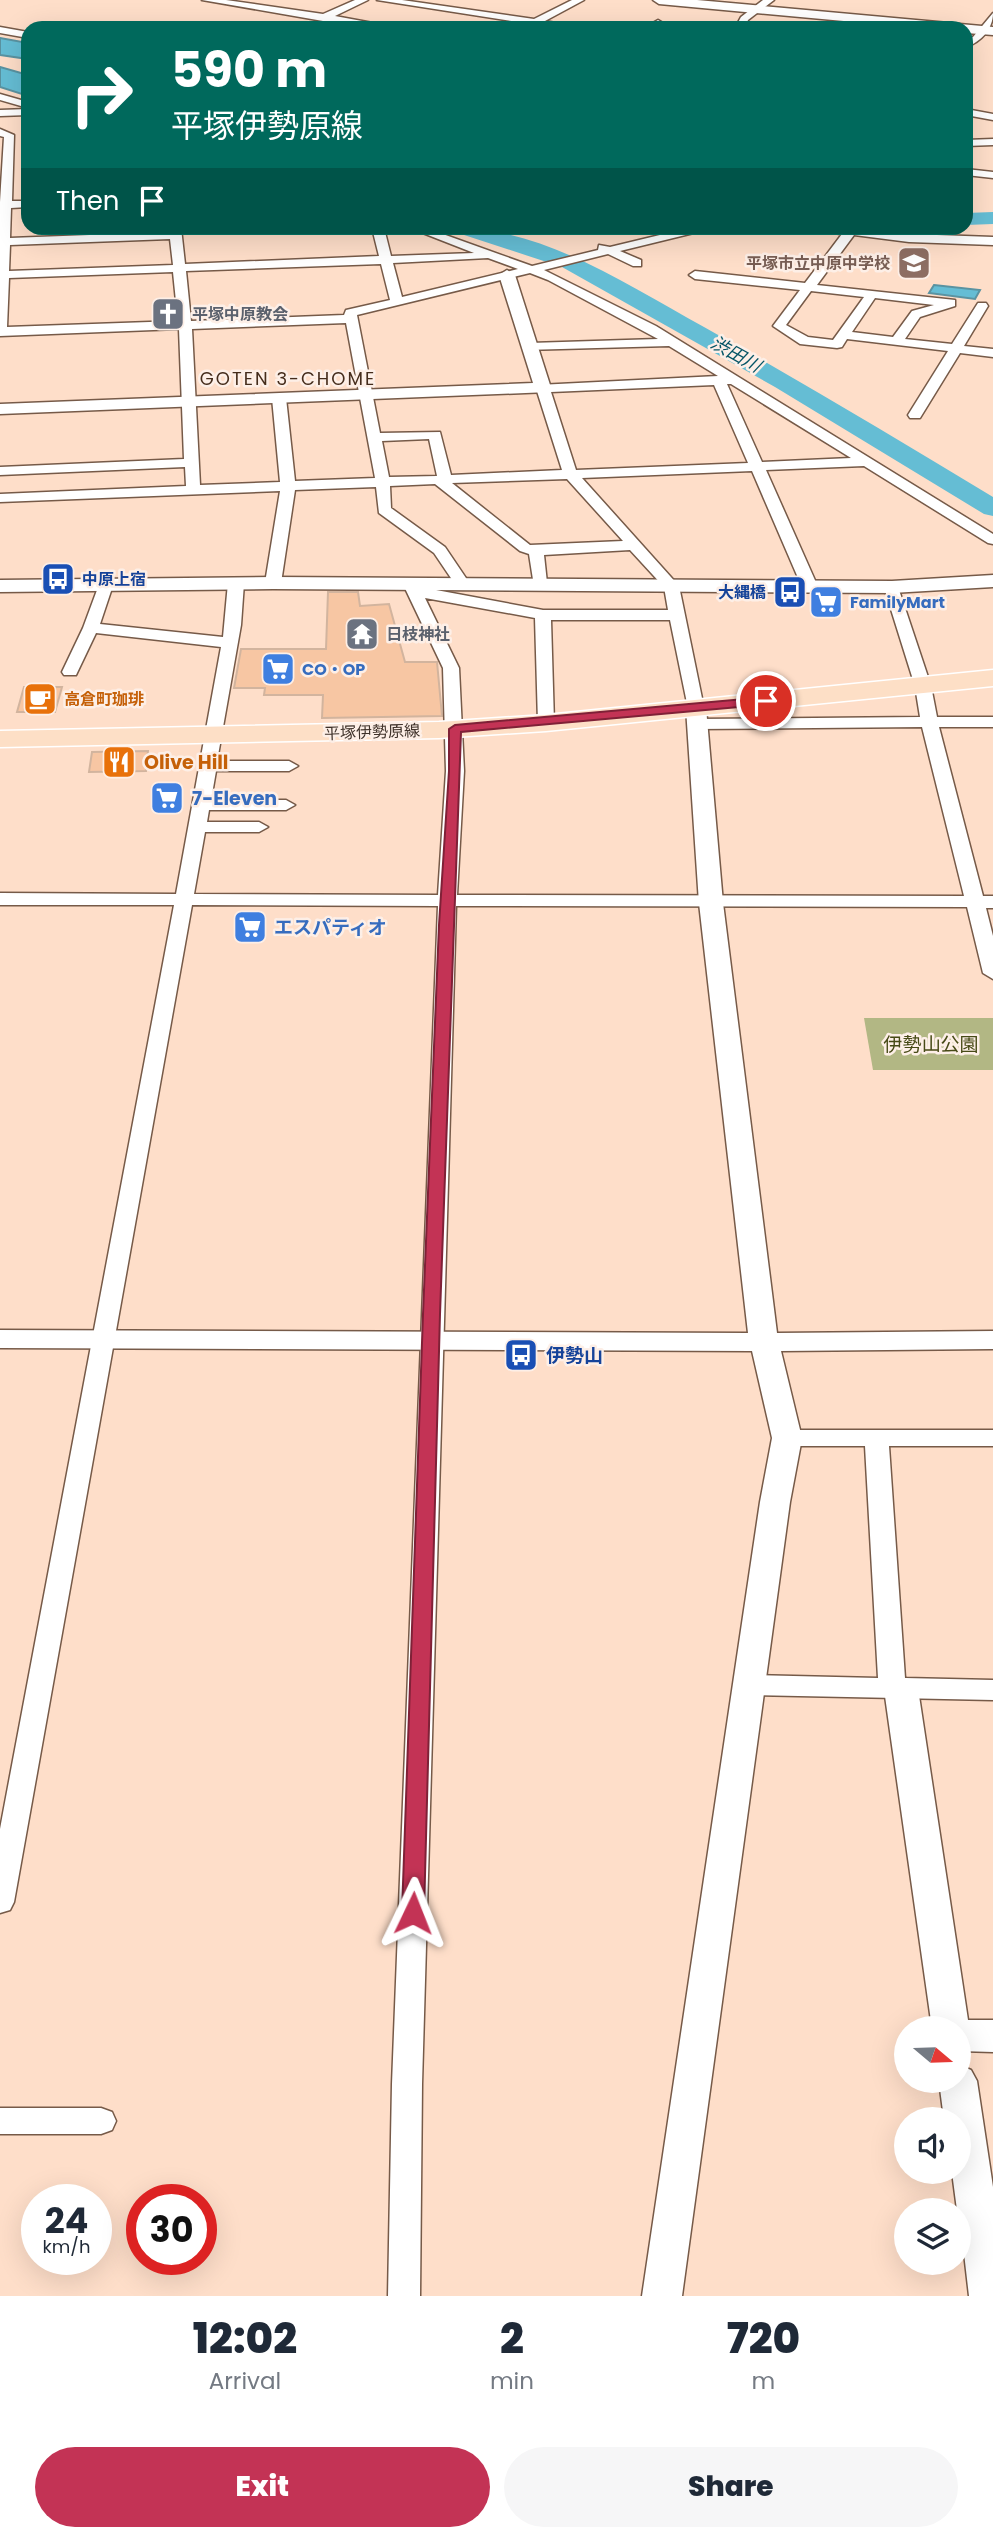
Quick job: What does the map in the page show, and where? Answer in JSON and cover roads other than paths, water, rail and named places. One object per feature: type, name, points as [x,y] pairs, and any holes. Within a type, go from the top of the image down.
[{"type":"main road","name":"平塚伊勢原線","points":[[0,739],[387,733],[696,716],[993,678]]},
{"type":"street","points":[[207,0],[346,21]]},
{"type":"street","points":[[318,21],[363,0]]},
{"type":"street","points":[[382,0],[528,21]]},
{"type":"street","points":[[537,21],[579,0]]},
{"type":"street","points":[[659,0],[850,21]]},
{"type":"street","points":[[743,21],[769,0]]},
{"type":"street","points":[[987,31],[993,16]]},
{"type":"street","points":[[0,30],[21,34]]},
{"type":"street","points":[[0,97],[21,103]]},
{"type":"street","points":[[0,113],[21,112]]},
{"type":"street","points":[[973,114],[993,117]]},
{"type":"street","points":[[0,132],[9,135],[3,205],[0,332],[351,318]]},
{"type":"street","points":[[973,143],[993,142]]},
{"type":"street","points":[[973,173],[993,175]]},
{"type":"street","points":[[3,205],[21,204]]},
{"type":"street","points":[[4,242],[113,235]]},
{"type":"street","points":[[176,235],[185,325],[193,490]]},
{"type":"street","points":[[380,235],[397,302]]},
{"type":"street","points":[[436,235],[552,277],[672,342],[724,380],[993,540]]},
{"type":"street","points":[[462,583],[440,550],[384,510],[383,482],[350,313],[671,235]]},
{"type":"street","points":[[848,235],[779,326],[805,341],[837,344],[872,294]]},
{"type":"street","points":[[898,235],[993,241]]},
{"type":"street","points":[[591,243],[637,263]]},
{"type":"street","points":[[1,275],[385,259],[500,257]]},
{"type":"street","points":[[507,275],[570,473],[671,586],[678,615],[696,716],[711,903],[747,1217],[764,1342],[787,1438],[775,1502],[662,2296]]},
{"type":"street","points":[[695,275],[987,307],[957,348],[915,415]]},
{"type":"street","points":[[897,341],[916,314],[951,303]]},
{"type":"street","points":[[844,335],[993,353]]},
{"type":"street","points":[[530,347],[672,342]]},
{"type":"street","points":[[0,409],[724,380]]},
{"type":"street","points":[[724,380],[757,466],[810,587]]},
{"type":"street","points":[[273,583],[288,486],[279,398]]},
{"type":"street","points":[[375,437],[435,435],[442,480],[525,548],[536,551],[634,545]]},
{"type":"street","points":[[0,498],[864,462]]},
{"type":"street","points":[[0,471],[191,463]]},
{"type":"street","points":[[536,551],[539,583]]},
{"type":"street","points":[[0,586],[273,583],[413,587],[462,583],[539,583],[892,587],[993,580]]},
{"type":"street","points":[[0,1902],[187,898],[230,643],[236,583]]},
{"type":"street","points":[[70,672],[91,628],[105,585]]},
{"type":"street","points":[[413,587],[542,615],[678,615]]},
{"type":"street","points":[[404,2296],[407,2084],[431,1339],[447,902],[456,771],[450,668],[413,587]]},
{"type":"street","points":[[892,587],[923,685],[929,721],[984,902],[993,973]]},
{"type":"street","points":[[542,615],[546,723]]},
{"type":"street","points":[[91,628],[230,643]]},
{"type":"street","points":[[696,716],[993,722]]},
{"type":"street","points":[[208,766],[289,766]]},
{"type":"street","points":[[200,816],[286,805]]},
{"type":"street","points":[[200,816],[259,827]]},
{"type":"street","points":[[0,899],[984,902]]},
{"type":"street","points":[[0,1339],[764,1342],[993,1340]]},
{"type":"street","points":[[787,1438],[993,1438]]},
{"type":"street","points":[[876,1438],[897,1688],[949,2016]]},
{"type":"street","points":[[750,1685],[993,1690]]},
{"type":"street","points":[[971,2035],[993,2035]]},
{"type":"street","points":[[960,2093],[989,2296]]},
{"type":"street","points":[[0,2121],[101,2121]]},
{"type":"water","points":[[0,38],[21,42],[21,58],[0,55]]},
{"type":"water","points":[[0,67],[21,73],[21,94],[0,87]]},
{"type":"water","points":[[934,285],[980,290],[975,299],[929,293]]},
{"type":"waterway","points":[[973,219],[993,218]]},
{"type":"waterway","name":"渋田川","points":[[487,235],[570,262],[784,382],[993,508]]},
{"type":"place","name":"平塚市立中原中学校","points":[[914,263]]},
{"type":"place","name":"平塚中原教会","points":[[168,314]]},
{"type":"place","name":"中原上宿","points":[[58,579]]},
{"type":"place","name":"大縄橋","points":[[790,592]]},
{"type":"place","name":"FamilyMart","points":[[826,602]]},
{"type":"place","name":"日枝神社","points":[[362,634]]},
{"type":"place","name":"CO・OP","points":[[278,669]]},
{"type":"place","name":"高倉町珈琲","points":[[40,699]]},
{"type":"place","name":"Olive Hill","points":[[119,762]]},
{"type":"place","name":"7-Eleven","points":[[167,798]]},
{"type":"place","name":"エスパティオ","points":[[250,927]]},
{"type":"place","name":"伊勢山","points":[[521,1355]]},
{"type":"district","name":"GOTEN 3-CHOME","points":[[288,378]]},
{"type":"park label","name":"伊勢山公園","points":[[931,1044]]}]
